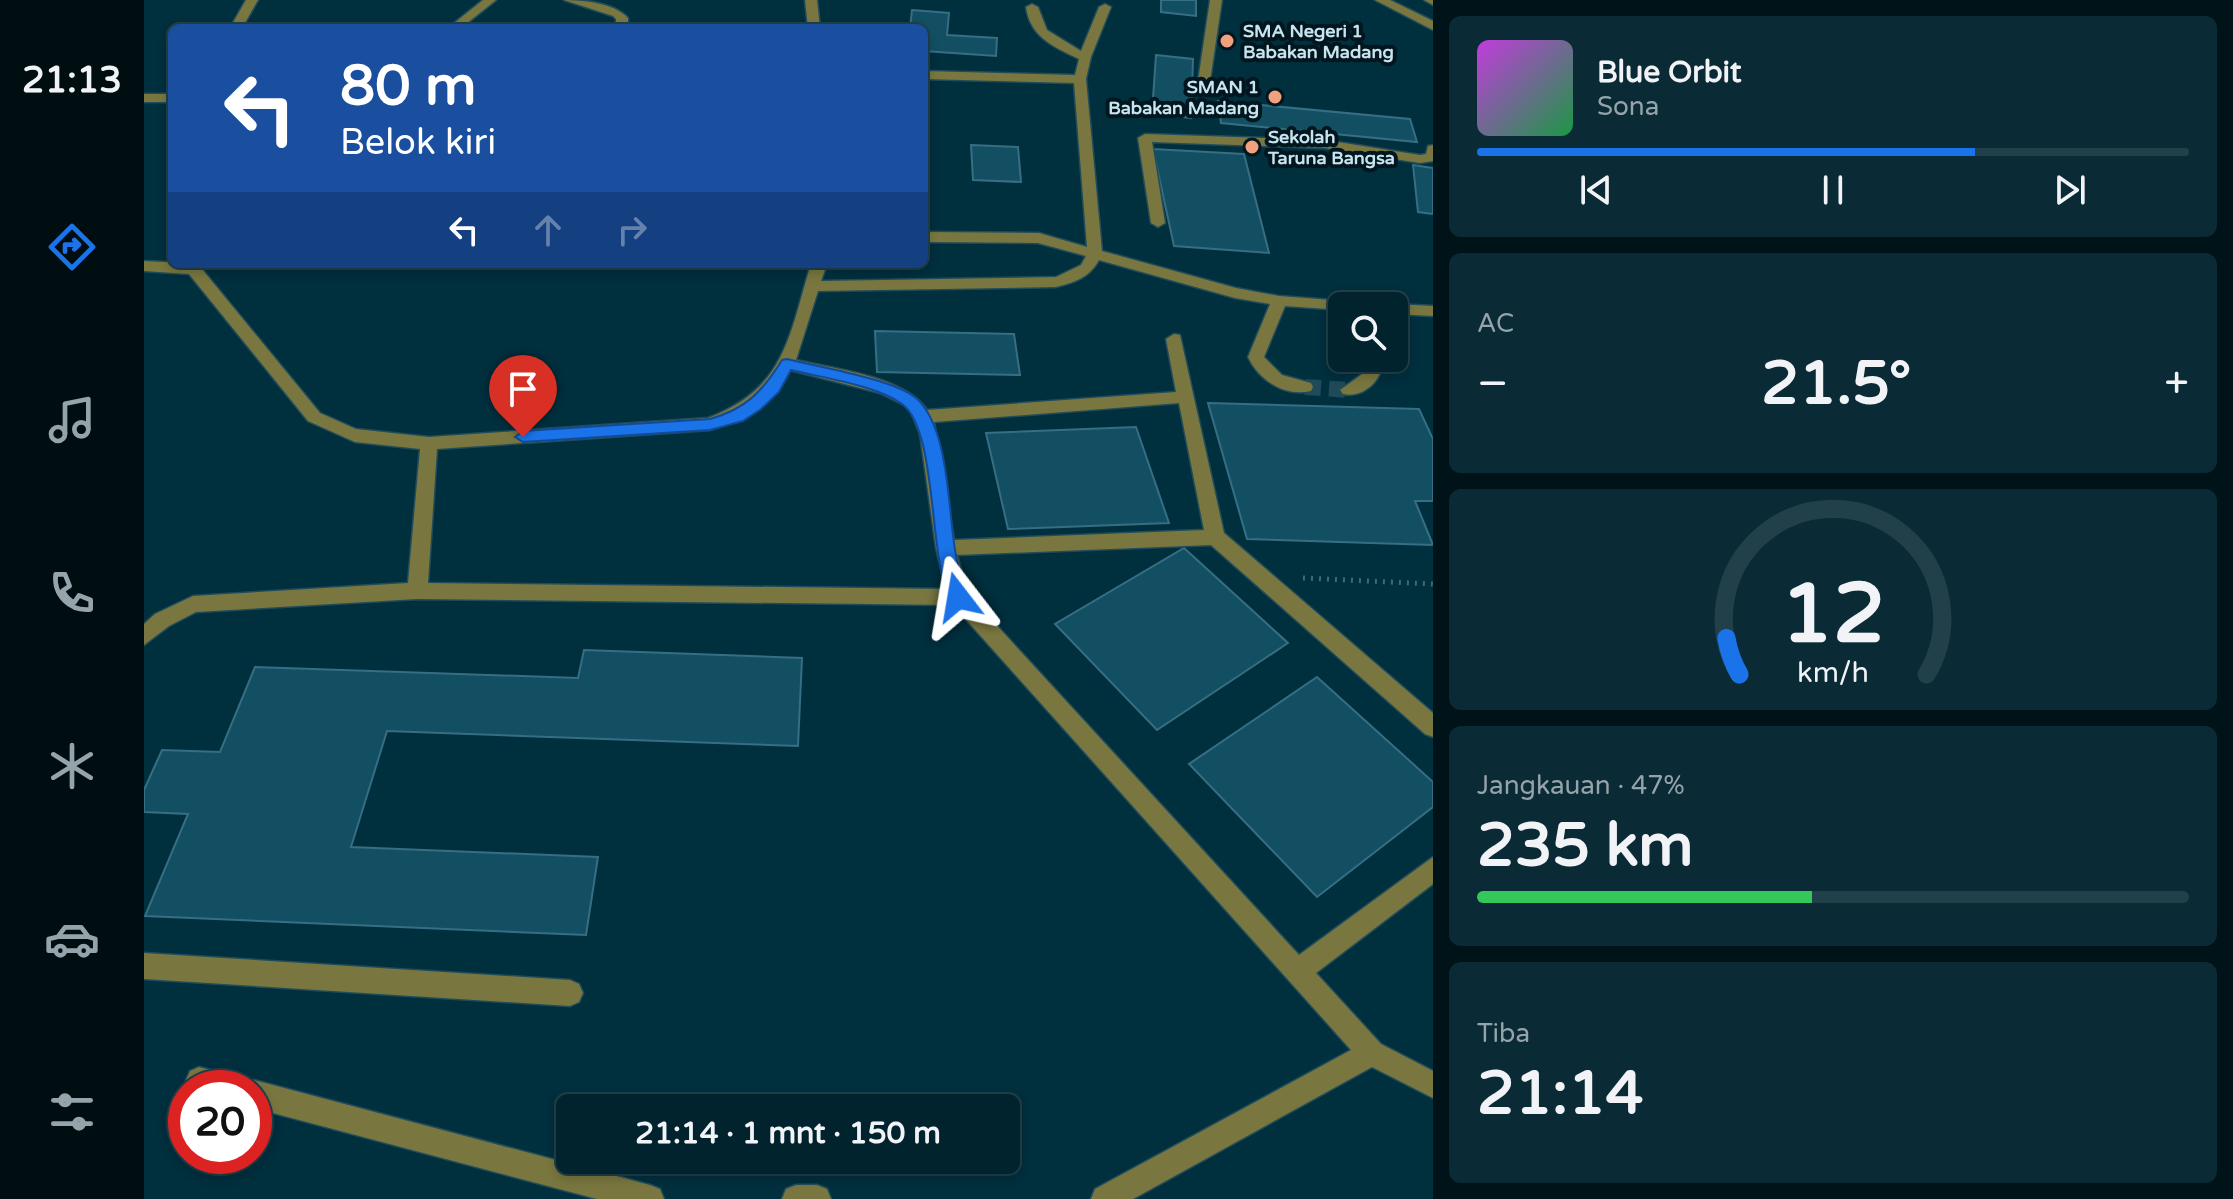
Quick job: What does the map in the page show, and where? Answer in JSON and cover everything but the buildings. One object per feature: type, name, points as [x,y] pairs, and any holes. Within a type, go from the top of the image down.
[{"type":"lane","points":[[238,24],[252,0]]},
{"type":"lane","points":[[459,24],[490,0]]},
{"type":"lane","points":[[570,0],[617,14],[622,18],[622,24]]},
{"type":"lane","points":[[811,0],[814,24]]},
{"type":"lane","points":[[1204,81],[1216,0]]},
{"type":"lane","points":[[1381,0],[1433,26]]},
{"type":"lane","points":[[1032,7],[1032,18],[1041,33],[1085,57]]},
{"type":"lane","points":[[812,286],[1056,282],[1074,277],[1087,268],[1095,253],[1080,79],[1085,57],[1105,7]]},
{"type":"lane","points":[[928,75],[1080,79]]},
{"type":"lane","points":[[144,98],[168,98]]},
{"type":"lane","points":[[1158,223],[1145,138],[1325,144],[1420,159],[1432,157],[1433,149]]},
{"type":"lane","points":[[928,237],[1018,236],[1058,242],[1196,283],[1279,301],[1328,304]]},
{"type":"lane","points":[[144,266],[168,266]]},
{"type":"lane","points":[[195,268],[314,417],[332,429],[359,438],[429,443],[710,424],[737,417],[773,389],[787,364],[818,268]]},
{"type":"lane","points":[[1279,301],[1256,357],[1262,370],[1278,382],[1305,387]]},
{"type":"lane","points":[[1408,310],[1433,311]]},
{"type":"lane","points":[[1174,339],[1215,537],[1433,727]]},
{"type":"lane","points":[[787,364],[882,388],[908,400],[923,417],[936,467],[946,548],[958,597],[1372,1053],[1433,1085]]},
{"type":"lane","points":[[1349,390],[1370,379],[1374,372]]},
{"type":"lane","points":[[923,417],[1184,397]]},
{"type":"lane","points":[[417,591],[429,443]]},
{"type":"lane","points":[[946,548],[1215,537]]},
{"type":"lane","points":[[144,636],[162,620],[193,604],[417,591],[958,597]]},
{"type":"lane","points":[[1297,972],[1433,869]]},
{"type":"lane","points":[[144,966],[570,993]]},
{"type":"lane","points":[[1105,1199],[1372,1053]]},
{"type":"lane","points":[[272,1099],[650,1199]]},
{"type":"lane","points":[[796,1199],[817,1199]]},
{"type":"path","points":[[1272,587],[1295,578],[1433,584]]},
{"type":"tunnel","points":[[1305,387],[1349,390]]},
{"type":"place","name":"SMA Negeri 1 Babakan Madang","points":[[1227,41]]},
{"type":"place","name":"SMAN 1 Babakan Madang","points":[[1275,97]]},
{"type":"place","name":"Sekolah Taruna Bangsa","points":[[1252,147]]},
{"type":"route","points":[[523,437],[710,424],[737,417],[773,389],[787,364],[882,388],[908,400],[923,417],[936,467],[946,548],[958,597]]}]
